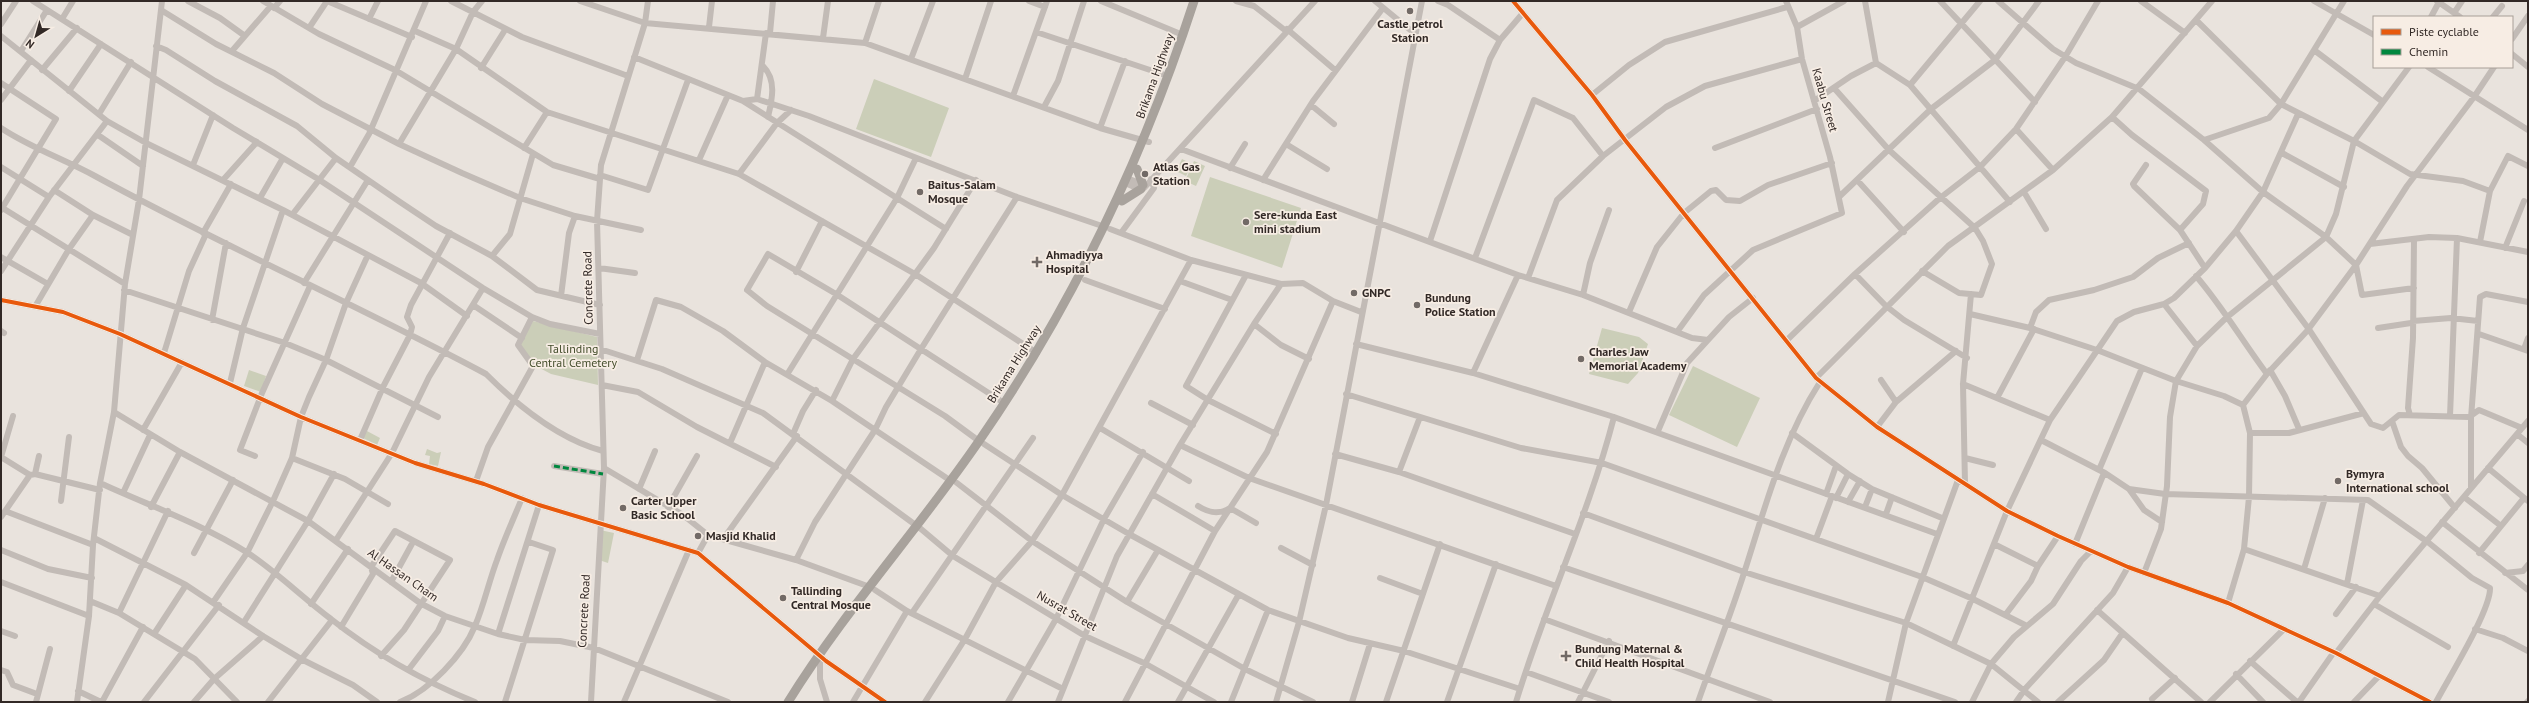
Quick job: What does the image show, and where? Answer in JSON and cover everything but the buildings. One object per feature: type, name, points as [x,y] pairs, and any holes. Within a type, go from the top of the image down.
[{"type":"highway","name":"Brikama Highway","points":[[982,442],[1004,403],[1037,353],[1122,201],[1128,182],[1137,169],[1194,1]]},
{"type":"highway","name":"Brikama Highway","points":[[788,702],[954,482],[1033,369],[1085,280],[1146,141],[1200,1]]},
{"type":"highway","points":[[1122,201],[1143,186],[1137,169]]},
{"type":"highway","name":"Brikama Highway","points":[[795,702],[821,658]]},
{"type":"street","points":[[1,24],[16,1]]},
{"type":"street","points":[[33,1],[213,115],[318,179],[483,288],[532,317],[550,324],[600,334]]},
{"type":"street","points":[[62,19],[73,1]]},
{"type":"street","points":[[77,702],[89,616],[93,542],[100,483],[114,412],[124,287],[139,200],[162,1]]},
{"type":"street","points":[[188,1],[220,18],[245,36]]},
{"type":"street","points":[[263,1],[272,8],[309,28],[395,70],[553,165],[648,190],[688,80]]},
{"type":"street","points":[[232,51],[280,1]]},
{"type":"street","points":[[309,28],[327,1],[369,19],[456,49],[481,68],[547,112],[612,131],[739,174],[915,274],[1037,353]]},
{"type":"street","points":[[369,19],[378,1]]},
{"type":"street","points":[[350,168],[371,129],[395,70],[414,34],[426,1]]},
{"type":"street","points":[[451,1],[504,30],[628,76]]},
{"type":"street","points":[[399,144],[456,49],[473,12],[482,1]]},
{"type":"street","points":[[580,1],[646,23],[709,27],[865,43],[1100,128],[1146,141]]},
{"type":"street","name":"Concrete Road","points":[[591,702],[603,471],[597,221],[600,177],[628,76],[646,23],[648,1]]},
{"type":"street","points":[[709,27],[712,1]]},
{"type":"street","points":[[757,99],[773,1]]},
{"type":"street","points":[[823,38],[828,1]]},
{"type":"street","points":[[865,43],[879,1]]},
{"type":"street","points":[[911,59],[933,1]]},
{"type":"street","points":[[965,79],[991,1]]},
{"type":"street","points":[[1029,1],[1044,7]]},
{"type":"street","points":[[1013,96],[1047,1]]},
{"type":"street","points":[[1044,107],[1058,81],[1084,1]]},
{"type":"street","points":[[1101,1],[1183,35]]},
{"type":"street","points":[[1236,1],[1254,6],[1287,30],[1336,70]]},
{"type":"street","points":[[1128,182],[1143,186],[1151,179],[1181,149],[1287,30],[1315,1]]},
{"type":"street","points":[[1375,1],[1414,33]]},
{"type":"street","points":[[1276,702],[1299,622],[1326,506],[1378,221],[1414,33],[1422,1]]},
{"type":"street","points":[[1438,1],[1449,3],[1500,40]]},
{"type":"street","points":[[1513,1],[1592,95],[1625,140],[1818,380],[1876,427],[2007,511],[2058,536],[2128,567],[2228,603],[2335,652],[2430,702]]},
{"type":"street","points":[[1797,27],[1844,1]]},
{"type":"street","points":[[1865,1],[1876,63],[1910,85],[2010,202]]},
{"type":"street","points":[[1940,1],[2035,102]]},
{"type":"street","points":[[1910,85],[1980,1]]},
{"type":"street","points":[[1998,1],[2039,39],[2066,57],[2139,89],[2204,140],[2263,192],[2326,237],[2356,266],[2362,295],[2414,288]]},
{"type":"street","points":[[1840,196],[1931,108],[1995,60],[2039,1]]},
{"type":"street","points":[[1786,341],[1855,274],[1904,232],[1940,198],[1980,168],[2016,129],[2066,57],[2098,1]]},
{"type":"street","points":[[2141,1],[2185,33]]},
{"type":"street","points":[[1698,702],[1727,625],[1776,474],[1792,433],[1818,380],[1886,306],[1948,246],[2053,170],[2112,117],[2139,89],[2212,1]]},
{"type":"street","points":[[2314,1],[2338,13],[2373,34]]},
{"type":"street","points":[[2204,140],[2269,118],[2281,104],[2344,1]]},
{"type":"street","points":[[2454,13],[2462,1]]},
{"type":"street","points":[[2431,16],[2438,2],[2458,16]]},
{"type":"street","points":[[1592,95],[1629,65],[1665,42],[1786,4]]},
{"type":"street","name":"Kaabu Street","points":[[1731,270],[1753,250],[1842,213],[1840,196],[1832,163],[1802,59],[1797,27],[1786,4]]},
{"type":"street","points":[[2494,16],[2502,6]]},
{"type":"street","points":[[1263,180],[1311,105],[1383,8]]},
{"type":"street","points":[[21,51],[47,10]]},
{"type":"street","points":[[160,10],[274,73],[322,104],[399,144],[520,198],[575,216],[641,230]]},
{"type":"street","points":[[1430,241],[1490,58],[1500,40],[1523,13]]},
{"type":"street","points":[[2513,38],[2528,16]]},
{"type":"street","points":[[2196,20],[2281,104],[2298,114],[2354,141],[2410,174],[2463,181],[2490,191]]},
{"type":"street","points":[[42,70],[77,28]]},
{"type":"street","points":[[481,68],[504,30]]},
{"type":"street","points":[[1036,32],[1071,42],[1168,76]]},
{"type":"street","points":[[1,36],[107,121],[146,143],[260,198],[423,285],[466,316]]},
{"type":"street","points":[[69,91],[101,44]]},
{"type":"street","points":[[156,46],[166,50],[221,84],[297,126],[350,168],[450,233],[492,256],[537,290],[600,305]]},
{"type":"street","points":[[2314,50],[2383,102]]},
{"type":"street","points":[[2513,55],[2528,67]]},
{"type":"street","points":[[634,58],[743,101],[946,229]]},
{"type":"street","points":[[1528,278],[1557,200],[1603,156],[1666,107],[1705,86],[1802,59]]},
{"type":"street","points":[[1,100],[31,60]]},
{"type":"street","points":[[1100,128],[1125,61]]},
{"type":"street","points":[[100,114],[131,62]]},
{"type":"street","points":[[1814,101],[1851,76],[1876,63]]},
{"type":"street","points":[[763,66],[771,75],[771,103],[768,117]]},
{"type":"street","points":[[2144,573],[2162,522],[2170,417],[2176,381],[2196,346],[2226,318],[2273,283],[2326,237],[2336,214],[2344,187],[2354,141],[2408,68]]},
{"type":"street","points":[[2430,68],[2528,130]]},
{"type":"street","points":[[2243,405],[2268,372],[2308,328],[2356,266],[2383,220],[2474,97],[2493,68]]},
{"type":"street","points":[[1,83],[56,119],[2,209],[69,249],[124,287],[177,309],[242,328],[285,343],[326,360],[383,387],[438,416]]},
{"type":"street","points":[[1834,88],[1889,150],[1974,228],[1983,241],[1992,264],[1981,294],[1959,293],[1922,271]]},
{"type":"street","points":[[699,160],[728,95]]},
{"type":"street","points":[[743,101],[757,99],[791,110],[976,180],[1016,197],[1121,233],[1191,260],[1281,284],[1303,283],[1333,302],[1362,312]]},
{"type":"street","points":[[1475,258],[1534,100],[1573,118],[1603,156]]},
{"type":"street","points":[[1311,105],[1334,124]]},
{"type":"street","points":[[1715,148],[1816,109]]},
{"type":"street","points":[[739,174],[777,123],[791,110]]},
{"type":"street","points":[[524,148],[547,112]]},
{"type":"street","points":[[1953,646],[2007,511],[2050,420],[2117,321],[2134,312],[2164,304],[2205,268],[2236,231],[2263,192],[2282,153],[2298,114]]},
{"type":"street","points":[[193,165],[213,115]]},
{"type":"street","points":[[2112,117],[2132,135],[2206,191],[2203,204],[2180,230]]},
{"type":"street","points":[[1,271],[49,197],[98,135],[107,121]]},
{"type":"street","points":[[1,128],[38,150],[74,165],[204,234],[226,243],[265,264],[445,352],[486,374],[514,401],[583,446],[603,451]]},
{"type":"street","points":[[2016,129],[2053,170]]},
{"type":"street","points":[[98,135],[143,166]]},
{"type":"street","points":[[223,180],[257,142]]},
{"type":"street","points":[[1230,168],[1245,144]]},
{"type":"street","points":[[1286,144],[1327,169]]},
{"type":"street","points":[[1181,149],[1378,221],[1518,275],[1583,295],[1692,338],[1708,340]]},
{"type":"street","points":[[2282,153],[2344,187]]},
{"type":"street","points":[[492,256],[510,234],[533,154]]},
{"type":"street","points":[[2480,242],[2490,191],[2508,156],[2528,166]]},
{"type":"street","points":[[260,198],[283,158]]},
{"type":"street","points":[[292,215],[318,179],[336,158]]},
{"type":"street","points":[[788,373],[811,333],[897,198],[916,158]]},
{"type":"street","points":[[1629,312],[1657,247],[1684,213],[1710,191],[1716,190],[1726,200],[1740,201],[1768,185],[1832,163]]},
{"type":"street","points":[[2146,165],[2133,184],[2134,186],[2180,230],[2205,268]]},
{"type":"street","points":[[1,168],[49,197]]},
{"type":"street","points":[[1121,233],[1154,188],[1151,179]]},
{"type":"street","points":[[304,283],[331,237],[354,204],[368,180]]},
{"type":"street","points":[[832,401],[854,359],[881,323],[946,229],[976,180]]},
{"type":"street","points":[[1857,180],[1904,232]]},
{"type":"street","points":[[164,353],[189,271],[204,234],[230,184]]},
{"type":"street","points":[[54,190],[93,215],[133,235]]},
{"type":"street","points":[[2024,192],[2046,230]]},
{"type":"street","points":[[796,560],[815,522],[875,430],[898,387],[1016,197]]},
{"type":"street","points":[[2505,248],[2524,201]]},
{"type":"street","points":[[230,383],[242,328],[283,210]]},
{"type":"street","points":[[1583,295],[1590,263],[1610,210]]},
{"type":"street","points":[[36,305],[69,249],[93,215]]},
{"type":"street","points":[[561,296],[568,233],[575,216]]},
{"type":"street","points":[[796,272],[822,221]]},
{"type":"street","points":[[2236,231],[2273,283],[2308,328],[2364,413],[2377,427],[2383,428],[2399,415],[2470,416],[2479,410],[2522,428]]},
{"type":"street","points":[[360,440],[383,387],[410,335],[412,327],[407,317],[450,233]]},
{"type":"street","points":[[2370,244],[2414,240],[2429,237],[2456,238],[2528,252]]},
{"type":"street","points":[[2450,416],[2455,320],[2456,238]]},
{"type":"street","points":[[2410,416],[2408,408],[2413,321],[2414,240]]},
{"type":"street","points":[[212,320],[226,243]]},
{"type":"street","points":[[1997,398],[2032,329],[2036,312],[2049,300],[2094,290],[2132,278],[2158,258],[2189,243]]},
{"type":"street","points":[[1004,403],[836,294],[796,272],[768,254],[747,290],[767,306],[945,416],[1062,495],[1129,534],[1268,610],[1299,622],[1370,644],[1404,651],[1459,667],[1520,689]]},
{"type":"street","points":[[1,257],[48,284]]},
{"type":"street","points":[[144,702],[183,651],[216,603],[247,553],[273,501],[292,458],[301,417],[326,360],[346,303],[368,257]]},
{"type":"street","points":[[925,702],[965,639],[996,582],[1032,541],[1062,495],[1191,260]]},
{"type":"street","points":[[599,268],[634,273]]},
{"type":"street","points":[[1678,332],[1704,295],[1731,270]]},
{"type":"street","points":[[1855,274],[1886,306],[1967,358]]},
{"type":"street","points":[[1246,275],[1186,384],[1188,388],[1208,400],[1276,434]]},
{"type":"street","points":[[1473,373],[1518,275]]},
{"type":"street","points":[[2196,276],[2214,298],[2226,318],[2285,396],[2300,429]]},
{"type":"street","points":[[1085,280],[1165,309]]},
{"type":"street","points":[[1180,281],[1232,300]]},
{"type":"street","points":[[1058,702],[1117,556],[1180,445],[1254,324],[1281,284]]},
{"type":"street","points":[[255,456],[240,450],[310,286]]},
{"type":"street","points":[[336,540],[392,453],[429,377],[483,288]]},
{"type":"street","points":[[1965,484],[1963,384],[1967,358],[1971,294]]},
{"type":"street","points":[[2471,488],[2473,414],[2479,334],[2478,321],[2480,297],[2482,294],[2528,302]]},
{"type":"street","points":[[1658,431],[1687,362],[1729,318],[1753,298]]},
{"type":"street","points":[[1,300],[36,305],[63,312],[120,334],[230,383],[301,417],[415,462],[476,481],[539,505],[698,553],[821,658],[885,702]]},
{"type":"street","points":[[637,360],[654,302],[658,300],[680,307],[716,328],[765,362],[788,373],[816,390],[954,482],[1032,541],[1079,570],[1104,588],[1167,626],[1245,669],[1281,685],[1313,702]]},
{"type":"street","points":[[1125,702],[1167,626],[1194,569],[1215,531],[1267,452],[1333,302]]},
{"type":"street","points":[[2164,304],[2196,346]]},
{"type":"street","points":[[473,305],[522,338]]},
{"type":"street","points":[[1970,314],[2032,329],[2097,350],[2176,381],[2224,396],[2243,405]]},
{"type":"street","points":[[476,481],[488,447],[534,366],[518,345],[532,317]]},
{"type":"street","points":[[2378,328],[2411,323],[2413,321],[2451,318],[2455,320],[2478,321]]},
{"type":"street","points":[[1254,324],[1278,343],[1309,359]]},
{"type":"street","points":[[2479,334],[2526,350],[2528,338]]},
{"type":"street","points":[[1356,344],[1473,373],[1658,431],[1937,534]]},
{"type":"street","name":"Nusrat Street","points":[[600,349],[637,360],[746,405],[795,435],[919,528],[953,556],[1085,636],[1146,664],[1214,702]]},
{"type":"street","points":[[1876,427],[1896,402],[1956,351]]},
{"type":"street","points":[[143,430],[182,362]]},
{"type":"street","points":[[730,443],[765,362]]},
{"type":"street","points":[[2076,544],[2101,472],[2142,368]]},
{"type":"street","points":[[1882,380],[1896,402]]},
{"type":"street","points":[[602,384],[638,392],[697,427],[776,467]]},
{"type":"street","points":[[1963,384],[2050,420]]},
{"type":"street","points":[[724,538],[776,467],[795,435],[803,411],[816,390]]},
{"type":"street","points":[[1346,394],[1521,448],[1602,463],[1922,577],[2006,614],[2027,626]]},
{"type":"street","points":[[1150,403],[1193,425]]},
{"type":"street","points":[[2228,603],[2244,549],[2249,497],[2250,433],[2243,405]]},
{"type":"street","name":"Al Hassan Cham","points":[[114,412],[180,452],[308,521],[336,540],[420,604],[445,616],[498,634],[525,640],[560,641],[594,648],[728,702]]},
{"type":"street","points":[[2250,433],[2289,432],[2364,413]]},
{"type":"street","points":[[12,416],[1,457],[32,474],[100,490]]},
{"type":"street","points":[[1399,472],[1420,417]]},
{"type":"street","points":[[1516,702],[1544,619],[1602,463],[1614,417]]},
{"type":"street","points":[[2392,421],[2401,447],[2408,456],[2422,468],[2455,508]]},
{"type":"street","points":[[2250,661],[2298,702],[2335,652],[2380,596],[2528,421]]},
{"type":"street","points":[[1100,428],[1143,452],[1189,481]]},
{"type":"street","points":[[1792,433],[1836,466],[1872,489],[1942,518]]},
{"type":"street","points":[[123,493],[150,434]]},
{"type":"street","points":[[2517,434],[2528,443]]},
{"type":"street","points":[[61,501],[69,438]]},
{"type":"street","points":[[853,702],[861,686],[910,612],[953,556],[1034,438]]},
{"type":"street","points":[[2041,440],[2101,472],[2129,489],[2144,510],[2162,522]]},
{"type":"street","points":[[1180,445],[1249,478],[1556,586]]},
{"type":"street","points":[[638,489],[655,451]]},
{"type":"street","points":[[151,507],[180,452]]},
{"type":"street","points":[[1008,702],[1056,619],[1104,519],[1143,452]]},
{"type":"street","points":[[1336,454],[1399,472],[1575,534]]},
{"type":"street","points":[[1,517],[32,474],[39,456]]},
{"type":"street","points":[[668,507],[697,456]]},
{"type":"street","points":[[292,458],[334,474],[388,504]]},
{"type":"street","points":[[1965,458],[1994,465]]},
{"type":"street","points":[[554,466],[603,471],[638,489],[668,507],[708,535],[724,538],[796,560],[873,588],[910,612],[1063,689]]},
{"type":"street","points":[[1816,539],[1831,496],[1836,466]]},
{"type":"street","points":[[2479,553],[2526,499],[2488,468]]},
{"type":"street","points":[[244,622],[308,521],[334,474]]},
{"type":"street","points":[[1831,496],[1848,474]]},
{"type":"street","points":[[194,553],[233,480]]},
{"type":"street","points":[[1888,702],[1906,623],[1942,518],[1958,480]]},
{"type":"street","points":[[1848,502],[1860,481]]},
{"type":"street","points":[[100,483],[151,507],[168,511],[247,553],[275,572],[332,620],[381,656],[409,669],[432,684],[475,702]]},
{"type":"street","points":[[1865,507],[1872,489]]},
{"type":"street","points":[[2129,489],[2165,494],[2368,500],[2467,574],[2490,588],[2490,595],[2475,630],[2436,702]]},
{"type":"street","points":[[1152,494],[1215,531]]},
{"type":"street","points":[[1886,514],[1892,497]]},
{"type":"street","points":[[2464,497],[2501,526]]},
{"type":"street","points":[[400,702],[414,700],[432,684],[464,645],[475,627],[496,560],[522,498]]},
{"type":"street","points":[[2304,569],[2325,498]]},
{"type":"street","points":[[2347,584],[2363,500]]},
{"type":"street","points":[[498,634],[529,542],[539,505]]},
{"type":"street","points":[[1198,506],[1211,513],[1221,513],[1230,508]]},
{"type":"street","points":[[1230,508],[1256,523]]},
{"type":"street","points":[[5,511],[93,542],[144,564],[186,585],[216,603],[263,636],[303,660],[353,685],[377,702]]},
{"type":"street","points":[[118,613],[144,564],[168,511]]},
{"type":"street","points":[[1583,513],[1744,572],[1906,623],[1991,664],[2025,689],[2038,702]]},
{"type":"street","points":[[2442,522],[2479,553],[2528,590]]},
{"type":"street","points":[[341,627],[373,574],[371,567],[394,531],[450,560],[404,630],[381,656]]},
{"type":"street","points":[[698,553],[708,535]]},
{"type":"street","points":[[2006,614],[2031,581],[2038,566],[2058,536]]},
{"type":"street","points":[[391,582],[413,542]]},
{"type":"street","points":[[505,702],[553,550],[529,542]]},
{"type":"street","points":[[1386,702],[1440,544]]},
{"type":"street","points":[[1994,544],[2038,566]]},
{"type":"street","points":[[1281,548],[1313,565]]},
{"type":"street","points":[[312,604],[348,549]]},
{"type":"street","points":[[2244,549],[2282,564],[2304,569],[2380,596]]},
{"type":"street","points":[[1,550],[48,569],[92,578]]},
{"type":"street","points":[[624,702],[689,550]]},
{"type":"street","points":[[1127,602],[1158,550]]},
{"type":"street","points":[[1972,702],[1991,664],[2027,626],[2053,604],[2081,561],[2091,551]]},
{"type":"street","points":[[1447,702],[1496,564]]},
{"type":"street","points":[[2505,573],[2523,571],[2528,565]]},
{"type":"street","points":[[1563,567],[1727,625],[1955,702]]},
{"type":"street","points":[[2016,702],[2025,689],[2113,593],[2128,567]]},
{"type":"street","points":[[1380,578],[1423,594]]},
{"type":"street","points":[[1,582],[89,616]]},
{"type":"street","points":[[154,634],[186,585]]},
{"type":"street","points":[[2336,614],[2356,587]]},
{"type":"street","points":[[1178,702],[1239,594]]},
{"type":"street","points":[[90,601],[118,613],[195,659],[237,702]]},
{"type":"street","points":[[2374,604],[2448,647]]},
{"type":"street","points":[[1231,702],[1268,610]]},
{"type":"street","points":[[2097,610],[2122,634],[2175,678],[2201,702]]},
{"type":"street","points":[[409,669],[438,630],[445,616]]},
{"type":"street","points":[[1544,619],[1609,641],[1770,702]]},
{"type":"street","points":[[268,702],[303,660],[332,620]]},
{"type":"street","points":[[78,691],[102,702],[143,627]]},
{"type":"street","points":[[2210,702],[2236,674],[2284,629]]},
{"type":"street","points":[[2475,630],[2503,638],[2528,651]]},
{"type":"street","points":[[1,631],[15,636]]},
{"type":"street","points":[[2058,702],[2104,660],[2122,634]]},
{"type":"street","points":[[194,702],[214,679],[263,636]]},
{"type":"street","points":[[1578,702],[1609,641]]},
{"type":"street","points":[[1352,702],[1370,644]]},
{"type":"street","points":[[36,702],[50,649]]},
{"type":"street","points":[[821,658],[820,679],[826,702]]},
{"type":"street","points":[[1,670],[7,672],[13,685],[38,694]]},
{"type":"street","points":[[1526,672],[1609,702]]},
{"type":"street","points":[[2236,674],[2263,702]]},
{"type":"street","points":[[2354,702],[2379,676]]},
{"type":"street","points":[[2152,699],[2175,678]]},
{"type":"green space","points":[[874,79],[949,108],[931,157],[856,129]]},
{"type":"green space","points":[[1182,159],[1192,164],[1186,176],[1176,171]]},
{"type":"green space","points":[[1194,161],[1205,166],[1196,186],[1185,181]]},
{"type":"green space","name":"Sere-kunda East mini stadium","points":[[1210,177],[1301,208],[1282,268],[1191,236]]},
{"type":"green space","name":"Tallinding Central Cemetery","points":[[533,321],[597,337],[598,385],[551,374],[536,366],[520,345]]},
{"type":"green space","points":[[1602,328],[1639,337],[1648,344],[1638,373],[1628,384],[1589,374]]},
{"type":"green space","points":[[1693,366],[1760,398],[1737,447],[1669,415]]},
{"type":"green space","points":[[249,370],[266,376],[261,392],[244,386]]},
{"type":"green space","points":[[367,431],[380,438],[377,445],[363,438]]},
{"type":"green space","points":[[427,449],[437,453],[441,452],[438,466],[429,464],[430,456],[425,455]]},
{"type":"green space","points":[[600,530],[614,533],[608,563],[599,560]]},
{"type":"marked path","points":[[554,466],[603,474]]},
{"type":"cycle path","points":[[1513,1],[1592,95],[1625,140],[1816,378],[1877,427],[2007,511],[2058,536],[2128,567],[2228,603],[2336,653],[2430,702]]},
{"type":"cycle path","points":[[1,300],[63,312],[120,334],[301,417],[415,463],[484,484],[539,505],[698,553],[826,661],[885,702]]},
{"type":"place","name":"Castle petrol Station","points":[[1410,11]]},
{"type":"place","name":"Atlas Gas Station","points":[[1145,174]]},
{"type":"place","name":"Baitus-Salam Mosque","points":[[920,192]]},
{"type":"place","name":"Sere-kunda East mini stadium","points":[[1246,222]]},
{"type":"place","name":"Ahmadiyya Hospital","points":[[1037,262]]},
{"type":"place","name":"GNPC","points":[[1354,293]]},
{"type":"place","name":"Bundung Police Station","points":[[1417,305]]},
{"type":"place","name":"Charles Jaw Memorial Academy","points":[[1581,359]]},
{"type":"place","name":"Bymyra International school","points":[[2338,481]]},
{"type":"place","name":"Carter Upper Basic School","points":[[623,508]]},
{"type":"place","name":"Masjid Khalid","points":[[698,536]]},
{"type":"place","name":"Tallinding Central Mosque","points":[[783,598]]},
{"type":"place","name":"Bundung Maternal & Child Health Hospital","points":[[1566,656]]}]
